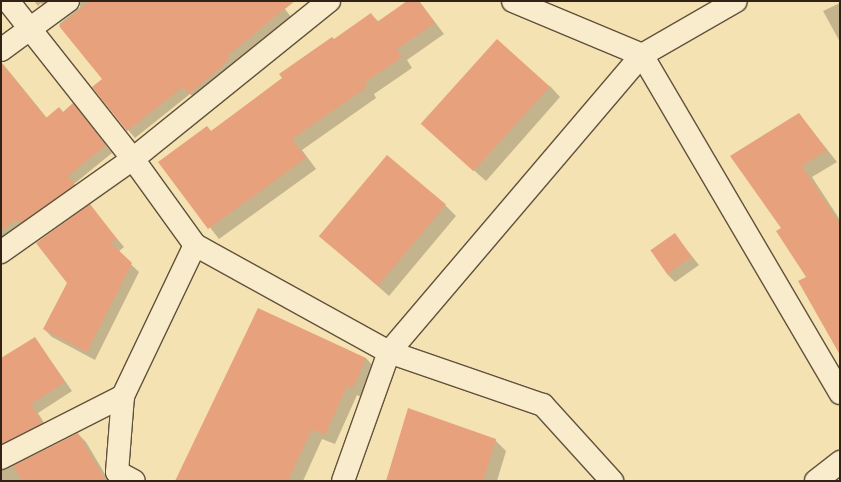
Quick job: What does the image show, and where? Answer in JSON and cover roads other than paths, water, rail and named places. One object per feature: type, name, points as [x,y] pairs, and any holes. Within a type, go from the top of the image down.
[{"type":"street","points":[[8,1],[29,30],[133,159],[195,245],[389,352],[543,405],[612,481]]},
{"type":"street","points":[[1,50],[68,1]]},
{"type":"street","points":[[1,252],[133,159],[329,1]]},
{"type":"street","points":[[513,1],[642,55],[840,393]]},
{"type":"street","points":[[343,481],[389,352],[642,55],[736,1]]},
{"type":"street","points":[[134,481],[117,472],[123,396],[195,245]]},
{"type":"street","points":[[1,458],[123,396]]},
{"type":"street","points":[[816,481],[840,462]]}]
